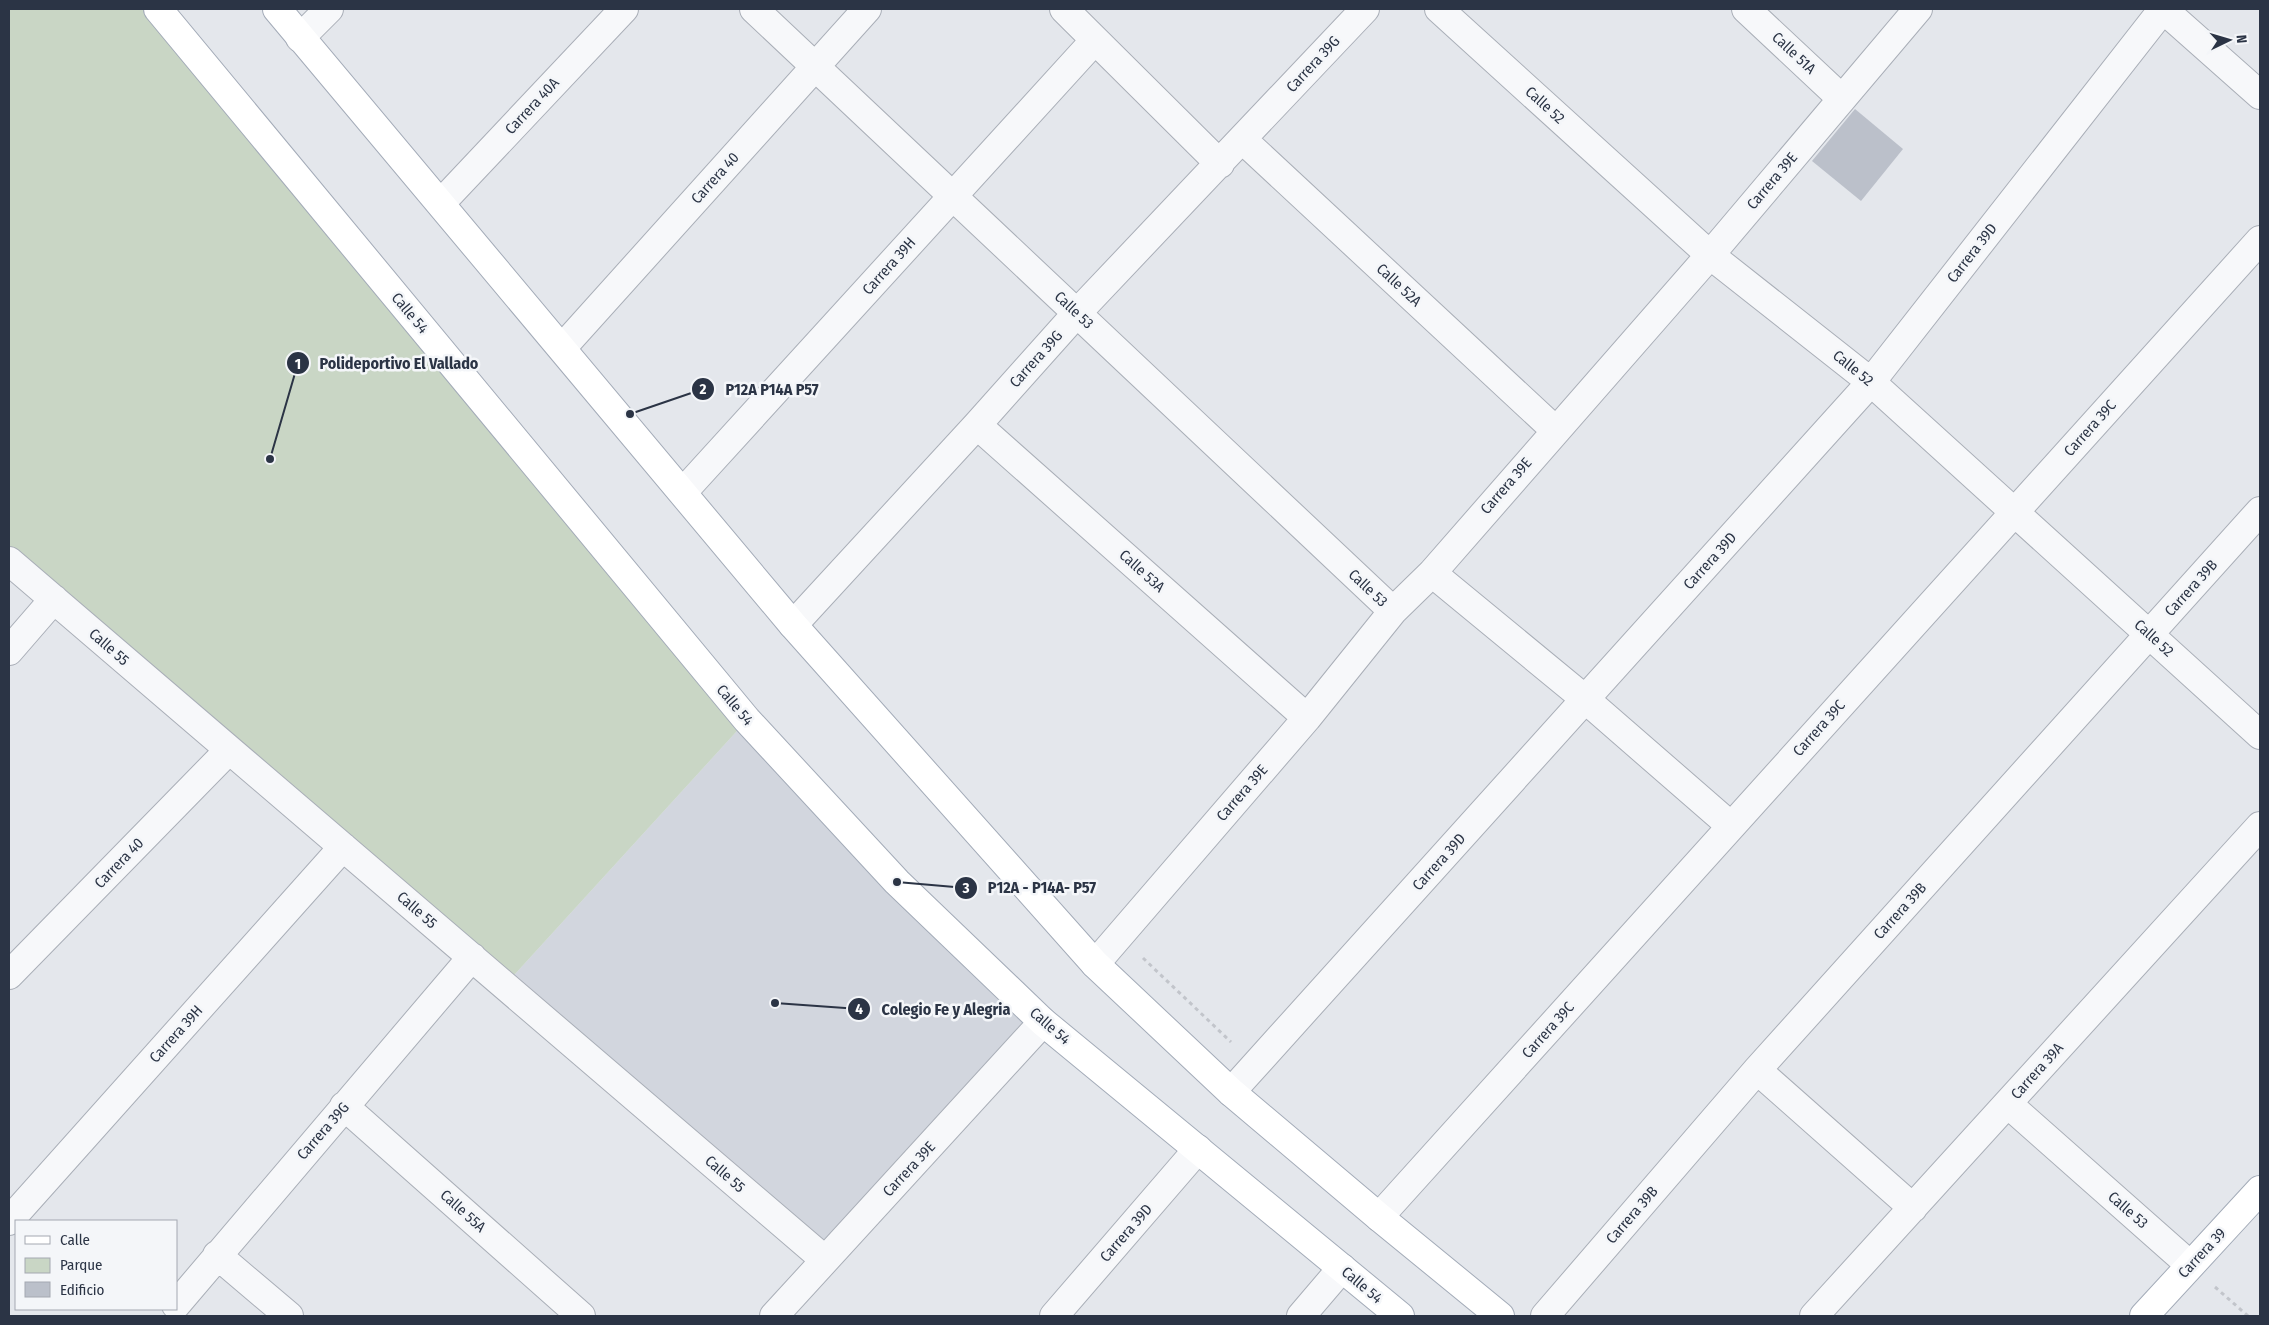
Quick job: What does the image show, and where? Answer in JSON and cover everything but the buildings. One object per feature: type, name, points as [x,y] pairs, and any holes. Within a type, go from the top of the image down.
[{"type":"main road","name":"Calle 54","points":[[158,9],[747,720],[897,882],[1043,1022],[1400,1316]]},
{"type":"main road","points":[[277,9],[683,492],[792,625],[1095,964],[1231,1092],[1379,1218],[1500,1316]]},
{"type":"main road","name":"Carrera 39","points":[[2144,1316],[2260,1190]]},
{"type":"street","points":[[300,38],[329,9]]},
{"type":"street","name":"Carrera 40A","points":[[440,203],[624,9]]},
{"type":"street","name":"Calle 53","points":[[754,9],[1393,611]]},
{"type":"street","name":"Carrera 40","points":[[562,348],[867,9]]},
{"type":"street","points":[[1064,9],[1220,164]]},
{"type":"street","name":"Carrera 39G","points":[[792,625],[978,425],[1077,313],[1243,140],[1365,9]]},
{"type":"street","name":"Calle 52","points":[[1438,9],[1710,255],[1871,382],[2260,735]]},
{"type":"street","name":"Calle 51A","points":[[1746,9],[1841,98]]},
{"type":"street","name":"Carrera 39E","points":[[1095,964],[1307,718],[1393,611],[1432,573],[1555,430],[1710,255],[1918,9]]},
{"type":"street","points":[[2163,9],[2260,95]]},
{"type":"street","name":"Carrera 39D","points":[[1231,1092],[1871,382],[2163,9]]},
{"type":"street","name":"Carrera 39H","points":[[683,492],[1095,40]]},
{"type":"street","name":"Calle 52A","points":[[1243,140],[1555,430]]},
{"type":"street","name":"Carrera 39C","points":[[1379,1218],[2260,240]]},
{"type":"street","name":"Calle 53A","points":[[978,425],[1307,718]]},
{"type":"street","name":"Carrera 39B","points":[[1545,1316],[1757,1070],[2260,511]]},
{"type":"street","name":"Calle 55","points":[[9,561],[825,1260]]},
{"type":"street","points":[[1432,573],[1585,700],[1731,826]]},
{"type":"street","points":[[9,651],[54,599]]},
{"type":"street","name":"Carrera 40","points":[[9,975],[229,750]]},
{"type":"street","name":"Carrera 39A","points":[[1814,1316],[2260,826]]},
{"type":"street","name":"Carrera 39H","points":[[9,1220],[343,847]]},
{"type":"street","name":"Carrera 39G","points":[[178,1303],[472,957]]},
{"type":"street","name":"Carrera 39E","points":[[774,1316],[1043,1022]]},
{"type":"street","points":[[1757,1070],[1913,1208]]},
{"type":"street","name":"Calle 53","points":[[2008,1104],[2190,1265]]},
{"type":"street","name":"Calle 55A","points":[[344,1106],[581,1316]]},
{"type":"street","name":"Carrera 39D","points":[[1054,1316],[1198,1149]]},
{"type":"street","points":[[217,1255],[289,1316]]},
{"type":"street","points":[[1301,1316],[1342,1268]]},
{"type":"path","points":[[1119,936],[1256,1065]]},
{"type":"path","points":[[2190,1265],[2248,1316]]},
{"type":"shaded area","points":[[747,720],[1043,1022],[825,1260],[505,985]]},
{"type":"green space","points":[[9,9],[158,9],[747,720],[505,985],[9,561]]},
{"type":"place","name":"P12A P14A P57","points":[[630,414]]},
{"type":"place","name":"Polideportivo El Vallado","points":[[270,459]]},
{"type":"place","name":"P12A - P14A- P57","points":[[897,882]]},
{"type":"place","name":"Colegio Fe y Alegria","points":[[775,1003]]}]
